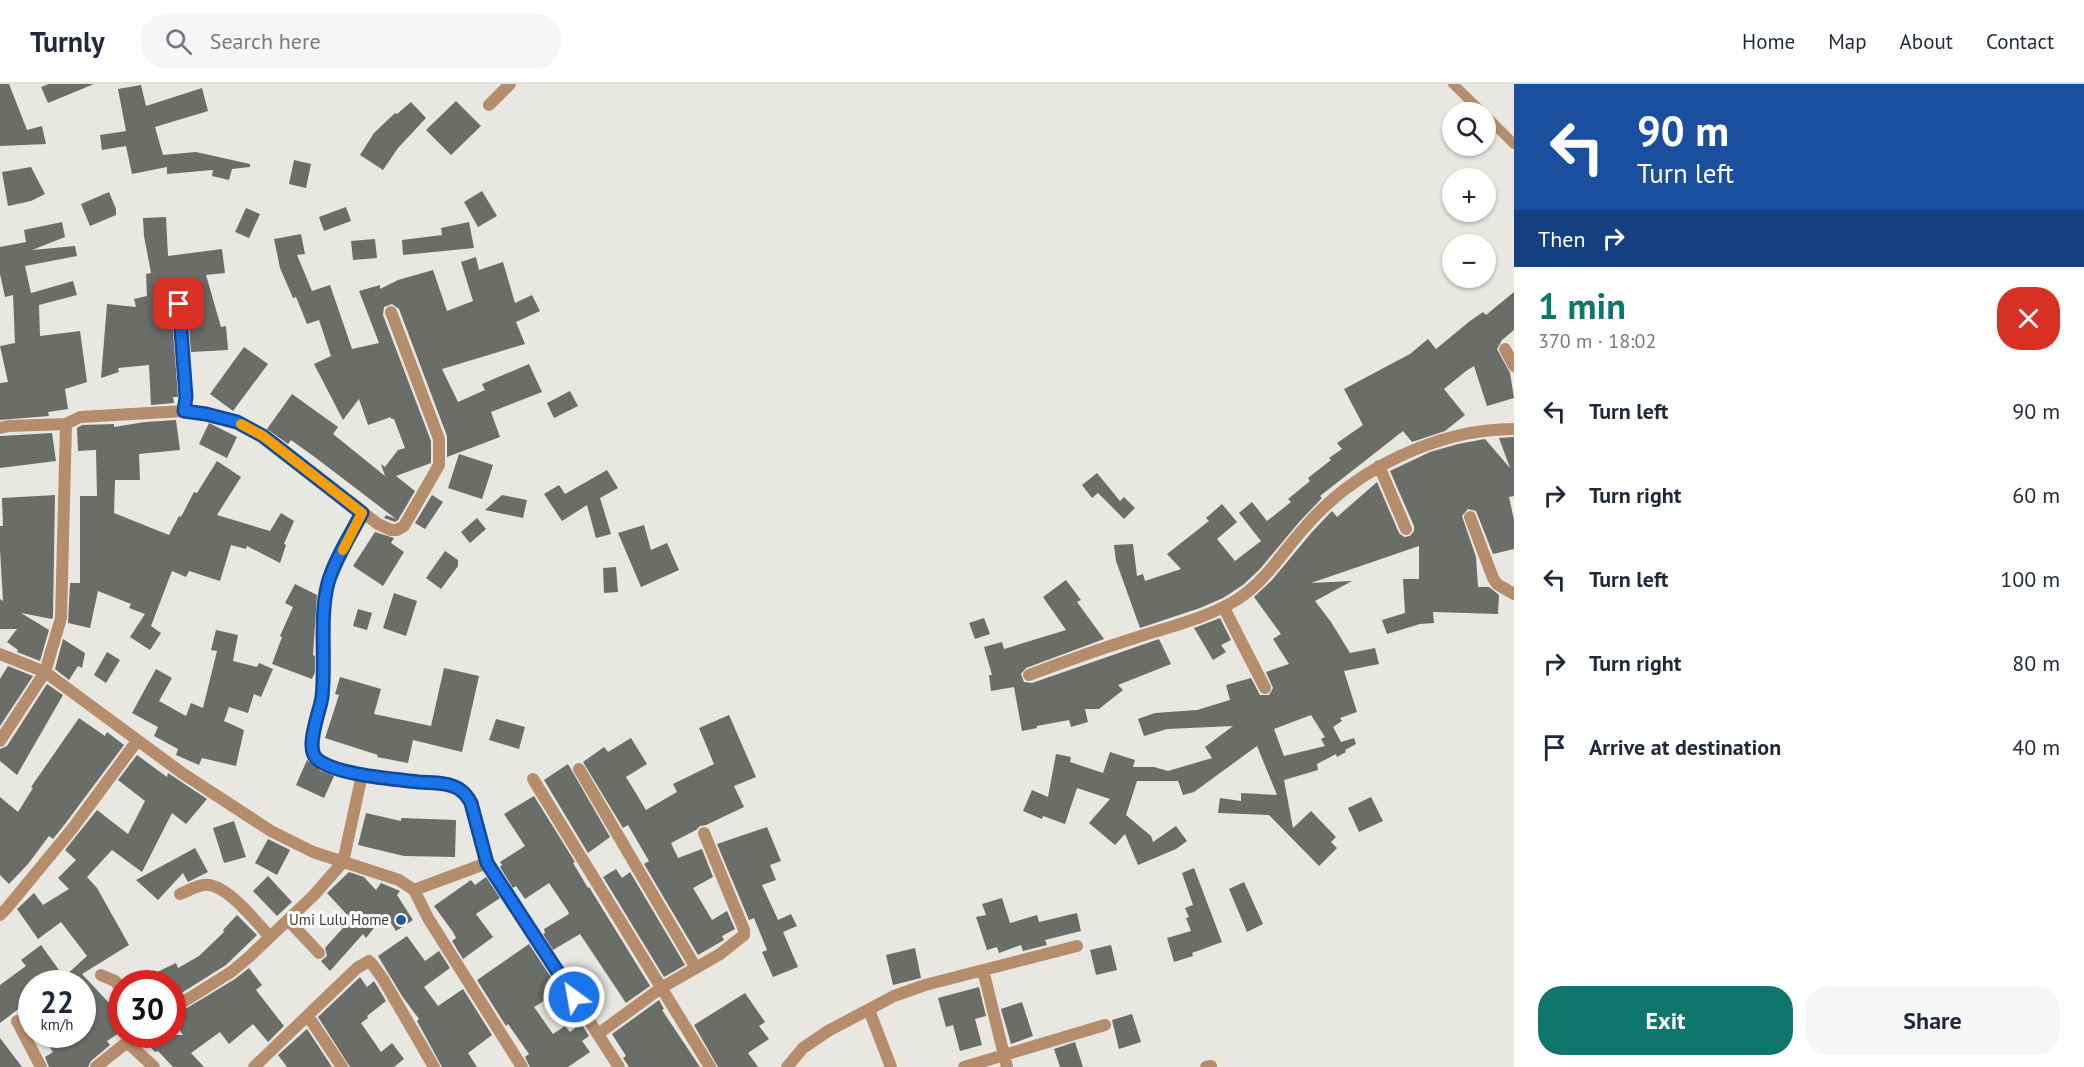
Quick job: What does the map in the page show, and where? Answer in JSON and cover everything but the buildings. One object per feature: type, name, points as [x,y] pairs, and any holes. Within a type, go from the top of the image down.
[{"type":"street","points":[[489,105],[510,84]]},
{"type":"street","points":[[179,304],[186,397],[184,411]]},
{"type":"street","points":[[0,428],[66,424],[80,417],[184,411],[206,414],[237,422],[263,436],[362,513],[391,530],[397,530],[404,526],[439,465],[438,439],[391,312]]},
{"type":"street","points":[[1505,349],[1514,366]]},
{"type":"street","points":[[0,741],[45,672],[61,618],[66,424]]},
{"type":"street","points":[[1029,675],[1224,608],[1260,582],[1318,513],[1348,487],[1379,466],[1455,436],[1478,430],[1514,429]]},
{"type":"street","points":[[1379,466],[1406,529]]},
{"type":"street","points":[[362,513],[327,585],[324,607],[321,699],[312,752],[316,759],[362,775],[442,784],[458,788],[466,795],[471,803],[487,863],[619,1067]]},
{"type":"street","points":[[1470,517],[1493,578],[1497,584],[1514,594]]},
{"type":"street","points":[[1224,608],[1265,688]]},
{"type":"street","points":[[0,654],[45,672],[212,794],[271,831],[313,852],[399,880],[414,890],[428,918],[522,1067]]},
{"type":"street","points":[[0,915],[72,829],[137,741]]},
{"type":"street","points":[[579,769],[696,968]]},
{"type":"street","points":[[186,1000],[231,972],[314,896],[343,862],[362,775]]},
{"type":"street","points":[[533,779],[710,1067]]},
{"type":"street","points":[[598,1034],[662,988],[720,954],[744,935],[744,930],[704,833]]},
{"type":"street","points":[[414,890],[487,863]]},
{"type":"street","points":[[180,894],[202,885],[227,892],[270,937]]},
{"type":"street","points":[[288,920],[319,953]]},
{"type":"street","points":[[787,1067],[803,1048],[828,1030],[894,996],[925,985],[1077,946]]},
{"type":"street","points":[[254,1067],[357,968],[369,961],[383,980],[434,1067]]},
{"type":"street","points":[[983,970],[1006,1062]]},
{"type":"street","points":[[101,975],[108,978]]},
{"type":"street","points":[[869,1010],[891,1067]]},
{"type":"street","points":[[308,1016],[342,1067]]},
{"type":"street","points":[[17,1022],[41,1067]]},
{"type":"street","points":[[964,1067],[1006,1062],[1105,1025]]},
{"type":"street","points":[[96,1067],[120,1048]]},
{"type":"street","points":[[139,1048],[154,1067]]},
{"type":"lane","points":[[1453,84],[1472,102]]},
{"type":"lane","points":[[1496,126],[1514,144]]},
{"type":"slow traffic","points":[[241,424],[263,436],[362,513],[343,550]]},
{"type":"place","name":"Umi Lulu Home","points":[[401,920]]},
{"type":"route","points":[[179,304],[186,397],[184,411],[237,422],[263,436],[362,513],[327,585],[324,607],[321,699],[312,752],[316,759],[362,775],[442,784],[458,788],[466,795],[471,803],[487,863],[574,997]]}]
